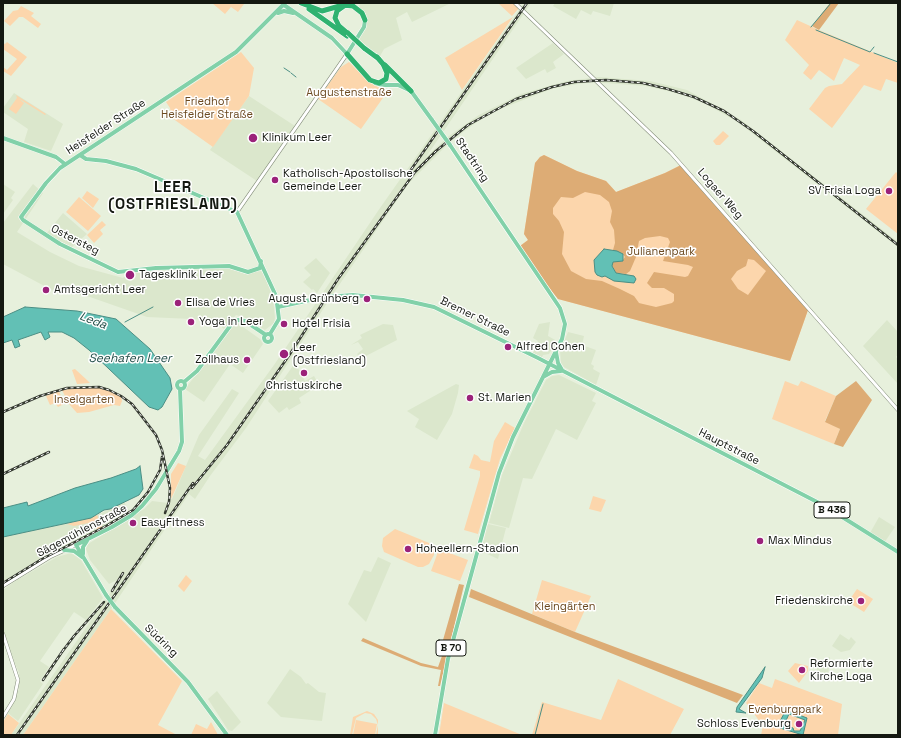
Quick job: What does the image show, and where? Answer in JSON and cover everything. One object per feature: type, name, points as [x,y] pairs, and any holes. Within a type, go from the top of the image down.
[{"type":"highway","points":[[301,3],[322,11],[349,5],[360,10],[365,20]]},
{"type":"highway","points":[[301,3],[348,35]]},
{"type":"highway","name":"B 70","points":[[348,35],[339,26],[335,18],[339,9],[349,5]]},
{"type":"highway","name":"Stadtring","points":[[348,35],[377,57],[411,91]]},
{"type":"highway","points":[[347,54],[375,83],[381,83],[386,77],[386,69],[377,57]]},
{"type":"main road","name":"Heisfelder Straße","points":[[21,217],[46,183],[65,164],[236,52],[285,4]]},
{"type":"main road","points":[[285,4],[336,41],[347,54],[364,27],[365,20]]},
{"type":"main road","points":[[275,15],[287,11],[302,17]]},
{"type":"main road","points":[[375,83],[383,85],[398,85],[411,91]]},
{"type":"main road","name":"Stadtring","points":[[411,91],[450,145],[562,312],[565,324],[564,331],[550,364]]},
{"type":"main road","points":[[3,138],[56,157],[65,164]]},
{"type":"main road","points":[[80,155],[86,159],[106,161],[136,169],[237,212],[275,294],[278,307]]},
{"type":"main road","name":"Ostersteg","points":[[21,217],[64,246],[95,260],[111,270],[124,272],[158,268],[229,266],[248,272],[263,269]]},
{"type":"main road","name":"Bremer Straße","points":[[278,307],[316,298],[353,295],[403,300],[434,307],[550,364]]},
{"type":"main road","name":"Sägemühlenstraße","points":[[76,545],[122,521],[142,506],[156,489],[173,462],[183,439],[180,389],[178,387],[178,383],[181,381],[184,382],[196,371],[230,324],[236,320],[242,320],[267,335],[279,319],[278,307]]},
{"type":"main road","points":[[543,378],[552,372],[563,372],[558,363],[556,352]]},
{"type":"main road","name":"Hauptstraße","points":[[550,364],[822,505],[898,552]]},
{"type":"main road","name":"B 70","points":[[435,735],[448,658],[497,479],[509,445],[550,364]]},
{"type":"main road","points":[[84,559],[83,547],[91,538]]},
{"type":"main road","name":"Südring","points":[[76,545],[114,607],[196,691],[228,735]]},
{"type":"main road","points":[[64,550],[74,551],[84,559]]},
{"type":"street","name":"Logaer Weg","points":[[515,3],[675,157],[898,410]]},
{"type":"street","points":[[237,212],[347,54]]},
{"type":"street","name":"Sägemühlenstraße","points":[[3,586],[64,550],[76,545]]},
{"type":"street","points":[[3,634],[18,680],[14,699],[3,717]]},
{"type":"shaded area","points":[[360,3],[451,3],[412,22],[407,12],[396,18],[402,40],[384,49],[379,58],[356,40],[365,25],[359,9]]},
{"type":"shaded area","points":[[524,3],[531,3],[426,157],[449,136],[479,115],[521,94],[567,81],[599,77],[650,81],[687,90],[741,120],[898,242],[898,247],[738,122],[702,102],[677,93],[646,86],[591,82],[554,88],[500,109],[481,119],[451,141],[408,184],[333,294],[246,428],[210,476],[195,499],[189,494],[23,735],[11,735],[111,592],[117,580],[109,584],[90,560],[86,549],[88,544],[144,509],[152,501],[168,503],[169,499],[172,499],[199,435],[232,389],[239,393],[198,456],[205,460],[274,365],[380,208]]},
{"type":"shaded area","points":[[555,3],[614,3],[610,16],[593,11],[591,15],[581,10],[576,19],[553,6]]},
{"type":"shaded area","points":[[830,3],[839,3],[819,30],[812,26]]},
{"type":"shaded area","points":[[553,43],[564,54],[553,62],[556,68],[547,73],[545,69],[526,79],[516,68]]},
{"type":"shaded area","points":[[14,93],[63,124],[51,151],[24,142],[28,129],[3,112],[3,108]]},
{"type":"shaded area","name":"Klinikum Leer","points":[[249,96],[295,126],[257,181],[210,150]]},
{"type":"shaded area","name":"Julianenpark","points":[[544,155],[577,171],[606,181],[616,192],[665,173],[681,165],[808,310],[790,361],[558,299],[539,275],[520,246],[528,240],[524,234],[535,163]],"holes":[[[585,192],[600,195],[609,202],[612,211],[610,222],[614,230],[615,243],[613,250],[623,254],[625,257],[622,261],[618,260],[613,262],[612,265],[616,273],[626,274],[630,271],[636,257],[639,241],[645,238],[660,236],[668,238],[670,242],[663,261],[693,267],[688,276],[685,277],[654,272],[647,283],[652,288],[664,288],[674,294],[674,301],[672,303],[656,307],[639,303],[634,296],[620,289],[602,281],[586,279],[571,271],[562,254],[564,232],[559,221],[553,214],[553,208],[561,197],[573,198]],[[748,259],[754,260],[766,271],[748,295],[738,289],[731,279],[737,271],[746,266]]]},
{"type":"shaded area","points":[[3,184],[15,192],[11,198],[13,200],[3,214]]},
{"type":"shaded area","points":[[33,184],[43,193],[17,232],[50,252],[79,266],[123,278],[127,274],[138,271],[228,267],[245,274],[261,271],[264,274],[273,298],[274,323],[265,330],[244,317],[236,315],[224,329],[214,320],[147,317],[90,297],[52,290],[3,264],[3,223]]},
{"type":"shaded area","points":[[63,213],[87,234],[71,248],[47,233]]},
{"type":"shaded area","points":[[316,258],[330,273],[317,293],[303,282],[311,275],[304,268]]},
{"type":"shaded area","points":[[887,320],[898,332],[898,354],[896,357],[898,359],[898,384],[863,346]]},
{"type":"shaded area","points":[[236,322],[260,339],[263,344],[243,373],[230,364],[204,402],[185,389]]},
{"type":"shaded area","points":[[550,322],[548,336],[557,341],[549,354],[543,355],[541,360],[532,355],[538,341],[533,338],[539,324]]},
{"type":"shaded area","points":[[383,324],[393,325],[397,340],[360,359],[357,354],[363,349],[358,342],[351,345],[362,338],[360,335]]},
{"type":"shaded area","points":[[568,332],[584,336],[582,345],[596,350],[591,364],[594,366],[593,369],[600,373],[596,385],[564,367],[561,363],[560,351]]},
{"type":"shaded area","points":[[295,363],[305,381],[314,376],[319,385],[299,398],[301,403],[289,410],[287,407],[279,413],[268,401]]},
{"type":"shaded area","points":[[559,375],[596,393],[592,401],[596,403],[577,440],[556,429],[532,479],[523,478],[509,528],[489,523],[502,475],[524,423],[546,380],[552,376]]},
{"type":"shaded area","points":[[856,381],[872,400],[843,447],[834,444],[840,429],[825,422],[836,396]]},
{"type":"shaded area","points":[[456,384],[459,385],[458,393],[452,414],[437,440],[415,427],[419,419],[407,411]]},
{"type":"shaded area","points":[[124,502],[130,512],[21,572],[19,579],[57,557],[71,553],[81,560],[103,598],[86,620],[74,612],[40,661],[49,667],[40,681],[43,684],[18,721],[8,713],[19,689],[19,673],[4,637],[3,629],[3,590],[17,580],[15,575],[3,583],[3,537],[91,518]]},
{"type":"shaded area","points":[[879,517],[895,527],[884,543],[870,533]]},
{"type":"shaded area","points":[[488,524],[506,528],[498,559],[481,551]]},
{"type":"shaded area","points":[[378,557],[391,563],[366,622],[348,604],[364,570],[371,572]]},
{"type":"shaded area","points":[[459,584],[464,585],[440,686],[438,686],[441,670],[421,666],[361,641],[363,638],[421,663],[438,667],[447,642],[443,640]]},
{"type":"shaded area","points":[[471,589],[575,632],[743,695],[737,703],[469,597]]},
{"type":"shaded area","points":[[840,634],[849,640],[851,637],[856,642],[850,650],[841,652],[832,646]]},
{"type":"shaded area","points":[[830,657],[827,679],[816,673],[817,667],[814,665]]},
{"type":"shaded area","points":[[290,669],[301,677],[306,684],[308,683],[319,692],[326,693],[322,721],[281,717],[267,703]]},
{"type":"shaded area","points":[[217,691],[241,722],[232,731],[228,730],[208,699]]},
{"type":"green space","points":[[212,3],[244,4],[238,12],[231,7],[225,14]]},
{"type":"green space","points":[[514,3],[519,8],[512,16],[499,4]]},
{"type":"green space","points":[[21,6],[34,13],[31,16],[41,24],[38,28],[23,17],[19,17],[10,26],[4,21],[13,11],[18,10]]},
{"type":"green space","points":[[513,17],[462,90],[445,58]]},
{"type":"green space","points":[[797,20],[898,63],[898,83],[886,79],[881,91],[864,85],[832,128],[809,109],[825,88],[842,84],[860,65],[844,58],[834,81],[819,70],[811,80],[803,73],[809,65],[785,40]]},
{"type":"green space","points":[[7,42],[27,57],[11,76],[3,71],[3,67],[7,70],[17,59],[3,49],[3,43],[5,44]]},
{"type":"green space","name":"Friedhof Heisfelder Straße","points":[[241,52],[254,68],[249,96],[213,147],[172,118],[170,108],[166,102]]},
{"type":"green space","name":"Augustenstraße","points":[[349,62],[369,82],[385,91],[385,95],[361,129],[318,99],[341,67]]},
{"type":"green space","points":[[16,95],[46,114],[45,115],[18,98],[24,103],[16,114],[9,109],[17,98]]},
{"type":"green space","points":[[723,131],[729,136],[720,145],[716,145],[713,141]]},
{"type":"green space","name":"Julianenpark","points":[[544,155],[577,171],[606,181],[616,192],[665,173],[681,165],[808,310],[790,361],[558,299],[520,246],[528,240],[524,234],[535,163]]},
{"type":"green space","name":"SV Frisia Loga","points":[[896,172],[898,174],[898,234],[866,209]]},
{"type":"green space","points":[[87,191],[99,199],[93,208],[82,198]]},
{"type":"green space","points":[[79,197],[101,216],[88,231],[66,212]]},
{"type":"green space","points":[[102,221],[106,225],[100,230],[103,234],[94,243],[87,235]]},
{"type":"green space","points":[[75,369],[90,383],[77,384],[72,370]]},
{"type":"green space","points":[[785,381],[798,386],[801,381],[836,396],[825,421],[840,429],[834,444],[772,419]]},
{"type":"green space","name":"Inselgarten","points":[[96,387],[112,392],[121,397],[122,401],[120,406],[114,405],[89,412],[77,413],[69,404],[62,390]]},
{"type":"green space","points":[[59,391],[64,404],[58,407],[55,403],[50,405],[46,396]]},
{"type":"green space","points":[[505,422],[515,428],[500,459],[478,534],[464,530],[480,476],[480,471],[469,468],[474,454],[481,460],[490,462],[494,441]]},
{"type":"green space","points":[[178,463],[186,466],[171,499],[171,474]]},
{"type":"green space","points":[[593,496],[606,500],[601,512],[589,509]]},
{"type":"green space","points":[[97,515],[102,527],[97,530],[93,522],[74,526],[67,524]]},
{"type":"green space","name":"Hoheellern-Stadion","points":[[395,529],[434,545],[434,555],[429,564],[423,567],[418,567],[384,552],[382,546],[383,538]]},
{"type":"green space","points":[[439,549],[468,560],[460,581],[431,571]]},
{"type":"green space","points":[[186,575],[192,581],[184,592],[178,586]]},
{"type":"green space","name":"Kleingärten","points":[[542,580],[591,596],[575,632],[532,614]]},
{"type":"green space","points":[[857,589],[873,599],[864,612],[848,602]]},
{"type":"green space","points":[[111,609],[182,681],[158,725],[177,735],[23,735]]},
{"type":"green space","points":[[795,663],[808,666],[808,671],[799,683],[788,671]]},
{"type":"green space","points":[[618,679],[684,709],[670,735],[532,735],[542,702],[601,720]]},
{"type":"green space","name":"Evenburgpark","points":[[775,679],[842,704],[838,735],[761,735],[763,726],[746,703],[759,683],[772,688]]},
{"type":"green space","points":[[444,703],[522,735],[439,735]]},
{"type":"green space","points":[[367,711],[374,714],[378,720],[378,725],[376,719],[371,714],[365,713],[356,718],[352,735],[350,735],[353,717]]},
{"type":"green space","points":[[8,714],[19,723],[11,735],[3,735],[3,722]]},
{"type":"green space","points":[[356,720],[377,724],[375,735],[353,735]]},
{"type":"green space","points":[[211,722],[218,735],[191,735],[196,724],[207,729]]},
{"type":"water","points":[[604,249],[617,251],[623,254],[623,261],[613,262],[612,266],[616,273],[634,276],[636,279],[634,283],[614,281],[605,276],[602,277],[597,275],[595,272],[594,260]]},
{"type":"water","name":"Seehafen Leer","points":[[25,307],[77,311],[116,319],[150,349],[170,378],[172,389],[162,407],[158,410],[149,407],[89,350],[74,338],[62,332],[48,332],[50,337],[45,340],[41,332],[18,340],[20,346],[15,348],[12,340],[3,343],[3,317]]},
{"type":"water","points":[[140,466],[143,489],[139,495],[110,509],[104,510],[91,518],[3,537],[3,508],[27,502],[28,506],[75,488],[111,478],[136,469]]},
{"type":"water","points":[[765,667],[762,678],[739,709],[746,713],[736,712],[737,707]]},
{"type":"water","points":[[786,710],[807,718],[803,735],[780,728],[779,723]],"holes":[[[789,714],[805,720],[800,731],[794,731],[793,728],[784,725]]]},
{"type":"waterway","points":[[811,27],[831,3]]},
{"type":"waterway","points":[[816,30],[870,52],[874,47]]},
{"type":"waterway","points":[[874,53],[898,62]]},
{"type":"waterway","points":[[284,68],[290,72]]},
{"type":"waterway","points":[[291,73],[296,77]]},
{"type":"waterway","points":[[125,322],[153,307]]},
{"type":"waterway","points":[[535,735],[543,704]]},
{"type":"railway","points":[[408,174],[527,3]]},
{"type":"railway","points":[[192,488],[227,445],[290,354],[338,279],[415,172],[436,151],[468,125],[516,99],[552,87],[574,82],[606,80],[643,83],[694,97],[724,111],[753,131],[898,245]]},
{"type":"railway","points":[[3,412],[40,396],[67,388],[99,387],[121,396],[132,404],[156,435],[162,450],[170,488],[169,502],[165,513]]},
{"type":"railway","points":[[3,474],[49,452]]},
{"type":"railway","points":[[3,583],[42,559],[106,526],[133,510],[148,492],[160,470],[162,457]]},
{"type":"railway","points":[[17,735],[193,483]]},
{"type":"railway","points":[[112,591],[123,573]]},
{"type":"railway","points":[[62,652],[104,602]]},
{"type":"railway","points":[[43,680],[64,649]]},
{"type":"place","name":"Klinikum Leer","points":[[253,138]]},
{"type":"place","name":"Katholisch-Apostolische Gemeinde Leer","points":[[275,180]]},
{"type":"place","name":"SV Frisia Loga","points":[[889,191]]},
{"type":"place","name":"Tagesklinik Leer","points":[[130,275]]},
{"type":"place","name":"Amtsgericht Leer","points":[[46,290]]},
{"type":"place","name":"August Grünberg","points":[[367,299]]},
{"type":"place","name":"Elisa de Vries","points":[[178,303]]},
{"type":"place","name":"Yoga in Leer","points":[[191,322]]},
{"type":"place","name":"Hotel Frisia","points":[[284,324]]},
{"type":"place","name":"Alfred Cohen","points":[[508,347]]},
{"type":"place","name":"Leer (Ostfriesland)","points":[[284,354]]},
{"type":"place","name":"Zollhaus","points":[[247,360]]},
{"type":"place","name":"Christuskirche","points":[[304,373]]},
{"type":"place","name":"St. Marien","points":[[470,398]]},
{"type":"place","name":"EasyFitness","points":[[133,523]]},
{"type":"place","name":"Max Mindus","points":[[760,541]]},
{"type":"place","name":"Hoheellern-Stadion","points":[[408,549]]},
{"type":"place","name":"Friedenskirche","points":[[861,601]]},
{"type":"place","name":"Reformierte Kirche Loga","points":[[802,670]]},
{"type":"place","name":"Schloss Evenburg","points":[[799,724]]},
{"type":"district","name":"LEER (OSTFRIESLAND)","points":[[173,196]]},
{"type":"water label","name":"Leda","points":[[93,321]]}]
